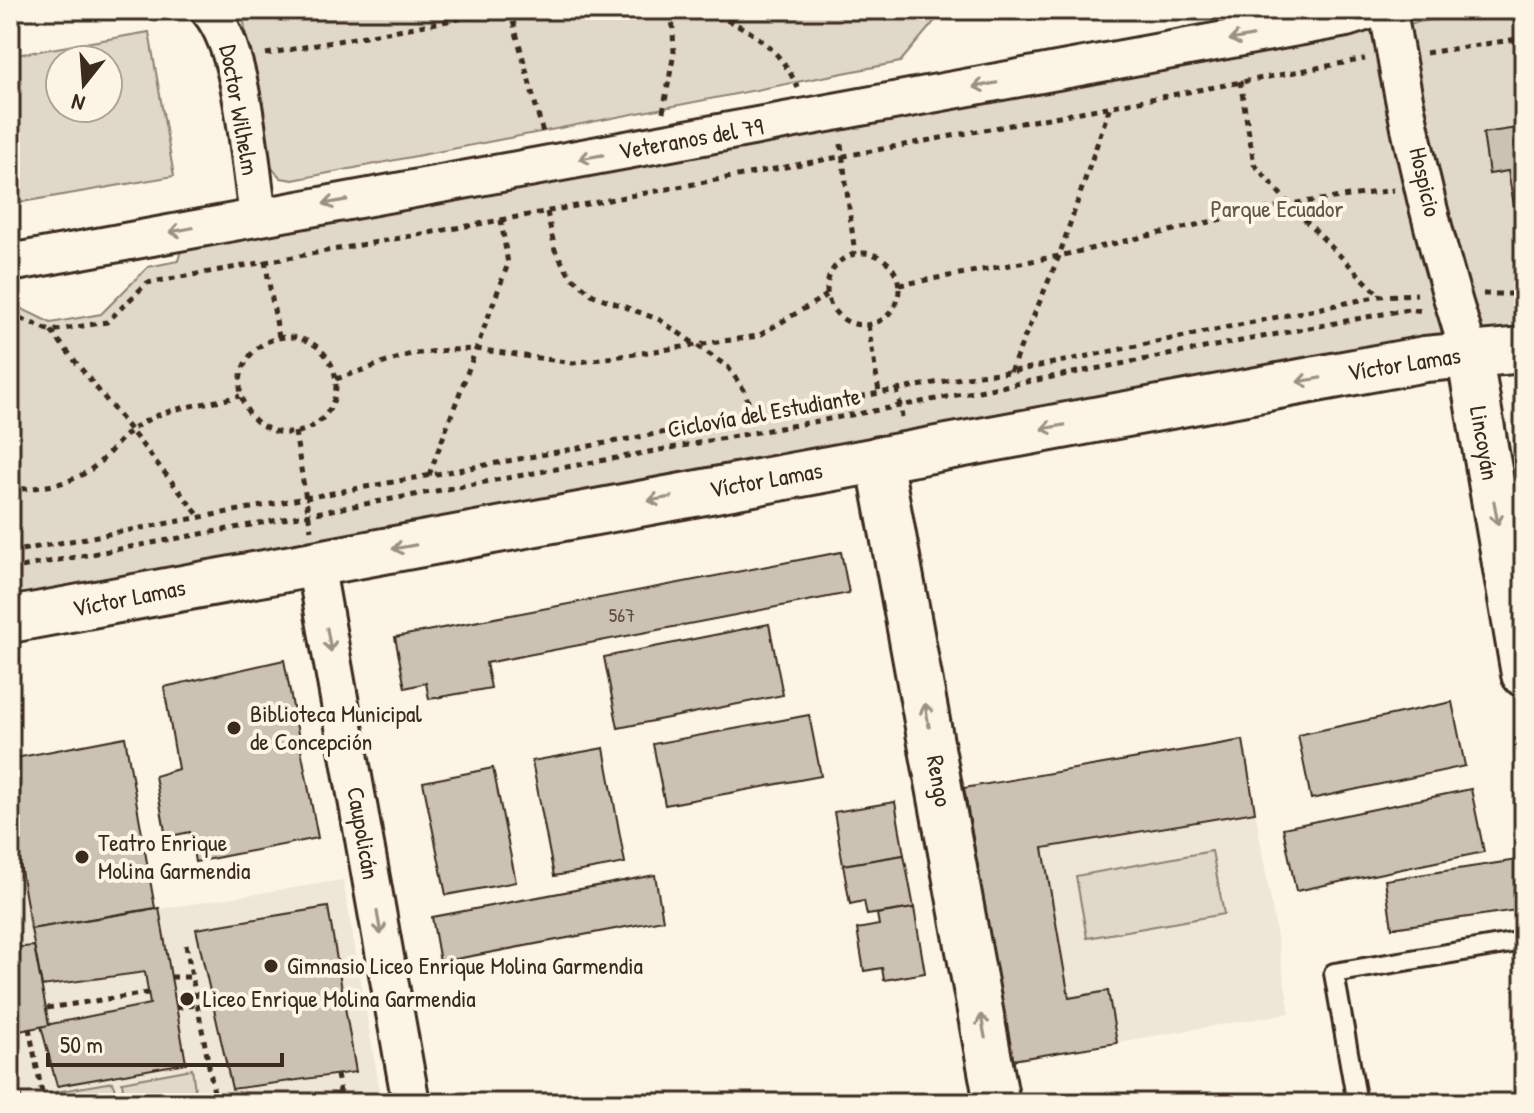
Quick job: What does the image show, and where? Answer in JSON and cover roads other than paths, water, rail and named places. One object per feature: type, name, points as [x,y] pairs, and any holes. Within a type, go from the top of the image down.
[{"type":"main road","name":"Víctor Lamas","points":[[10,620],[879,459],[1463,334],[1524,350]]},
{"type":"main road","name":"Lincoyán","points":[[1463,334],[1524,674]]},
{"type":"main road","name":"Rengo","points":[[879,459],[997,1103]]},
{"type":"street","name":"Doctor Wilhelm","points":[[209,10],[223,26],[233,59],[258,215]]},
{"type":"street","name":"Veteranos del 79","points":[[10,263],[258,215],[1330,21],[1371,10]]},
{"type":"street","name":"Hospicio","points":[[1388,10],[1396,58],[1463,334]]},
{"type":"street","name":"Caupolicán","points":[[315,563],[411,1103]]},
{"type":"lane","points":[[1357,1103],[1334,973],[1517,942]]},
{"type":"place","name":"Biblioteca Municipal de Concepción","points":[[234,728]]},
{"type":"place","name":"Teatro Enrique Molina Garmendia","points":[[82,857]]},
{"type":"place","name":"Gimnasio Liceo Enrique Molina Garmendia","points":[[271,966]]},
{"type":"place","name":"Liceo Enrique Molina Garmendia","points":[[187,999]]},
{"type":"park label","name":"Parque Ecuador","points":[[1277,209]]}]
